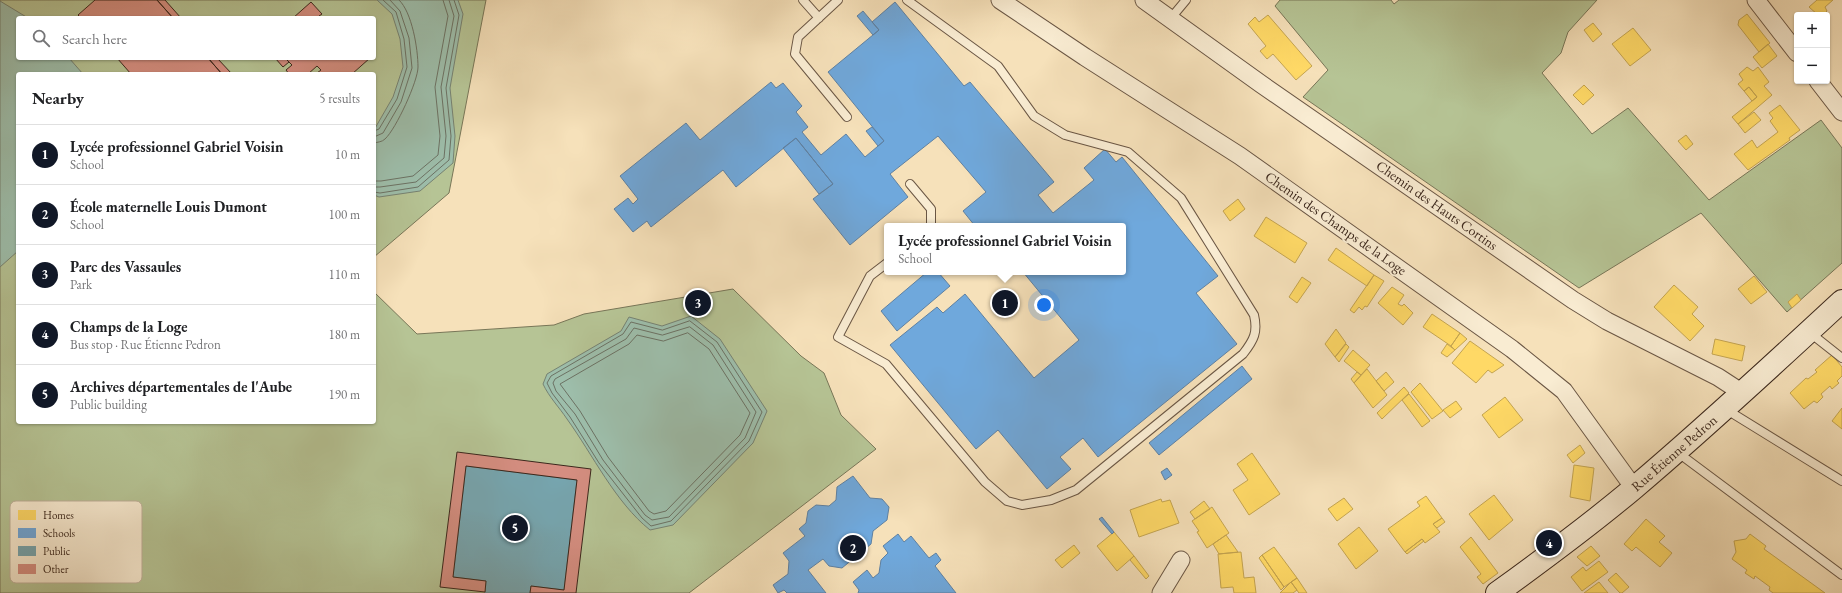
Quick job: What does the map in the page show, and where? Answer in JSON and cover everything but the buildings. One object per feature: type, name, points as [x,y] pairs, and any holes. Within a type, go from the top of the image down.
[{"type":"street","name":"Chemin des Champs de la Loge","points":[[1000,0],[1085,58],[1240,156],[1512,349],[1564,392],[1634,488]]},
{"type":"street","name":"Chemin des Hauts Cortins","points":[[1144,0],[1261,84],[1573,300],[1607,321],[1718,377],[1741,392]]},
{"type":"street","points":[[1756,0],[1794,49]]},
{"type":"street","points":[[1820,84],[1842,112]]},
{"type":"street","name":"Rue Étienne Pedron","points":[[1497,593],[1577,534],[1634,488],[1842,301]]},
{"type":"street","points":[[1161,593],[1181,560]]},
{"type":"lane","points":[[803,0],[818,18]]},
{"type":"lane","points":[[838,0],[798,37],[795,54],[847,117]]},
{"type":"lane","points":[[884,265],[870,276],[838,337],[886,364],[985,482],[1007,501],[1022,504],[1051,500],[1076,490],[1243,354],[1252,342],[1257,327],[1254,314],[1182,198],[1128,152],[1065,135],[1034,116],[998,66],[907,0]]},
{"type":"lane","points":[[1171,18],[1186,0]]},
{"type":"lane","points":[[910,184],[931,209],[931,223]]},
{"type":"lane","points":[[1808,332],[1842,358]]},
{"type":"lane","points":[[1724,408],[1842,481]]},
{"type":"lane","points":[[1676,451],[1842,575]]},
{"type":"shaded area","points":[[0,0],[486,0],[449,193],[376,255],[376,72],[16,72],[16,424],[376,424],[376,294],[417,334],[554,325],[584,314],[733,289],[801,356],[824,373],[841,415],[876,449],[689,593],[0,593]]},
{"type":"shaded area","points":[[1280,0],[1391,0],[1394,4],[1399,0],[1597,0],[1568,32],[1561,53],[1542,73],[1592,134],[1628,108],[1709,200],[1821,120],[1842,148],[1842,263],[1787,312],[1701,213],[1579,288],[1303,97],[1328,70],[1275,6]]},
{"type":"water","points":[[377,0],[458,0],[463,14],[450,88],[455,136],[453,163],[420,191],[379,197],[376,196],[376,127],[393,97],[403,67],[400,39],[392,14]]},
{"type":"water","points":[[0,1],[25,16],[16,16],[16,60],[71,60],[81,72],[16,72],[16,253],[0,267]]},
{"type":"water","points":[[691,316],[720,339],[767,411],[753,443],[673,525],[650,530],[637,519],[615,492],[543,384],[547,374],[621,331],[629,317],[662,326]]},
{"type":"place","name":"Parc des Vassaules","points":[[698,303]]},
{"type":"place","name":"Lycée professionnel Gabriel Voisin","points":[[1005,303]]},
{"type":"place","name":"Archives départementales de l'Aube","points":[[515,528]]},
{"type":"place","name":"Champs de la Loge","points":[[1549,543]]},
{"type":"place","name":"École maternelle Louis Dumont","points":[[853,548]]}]
